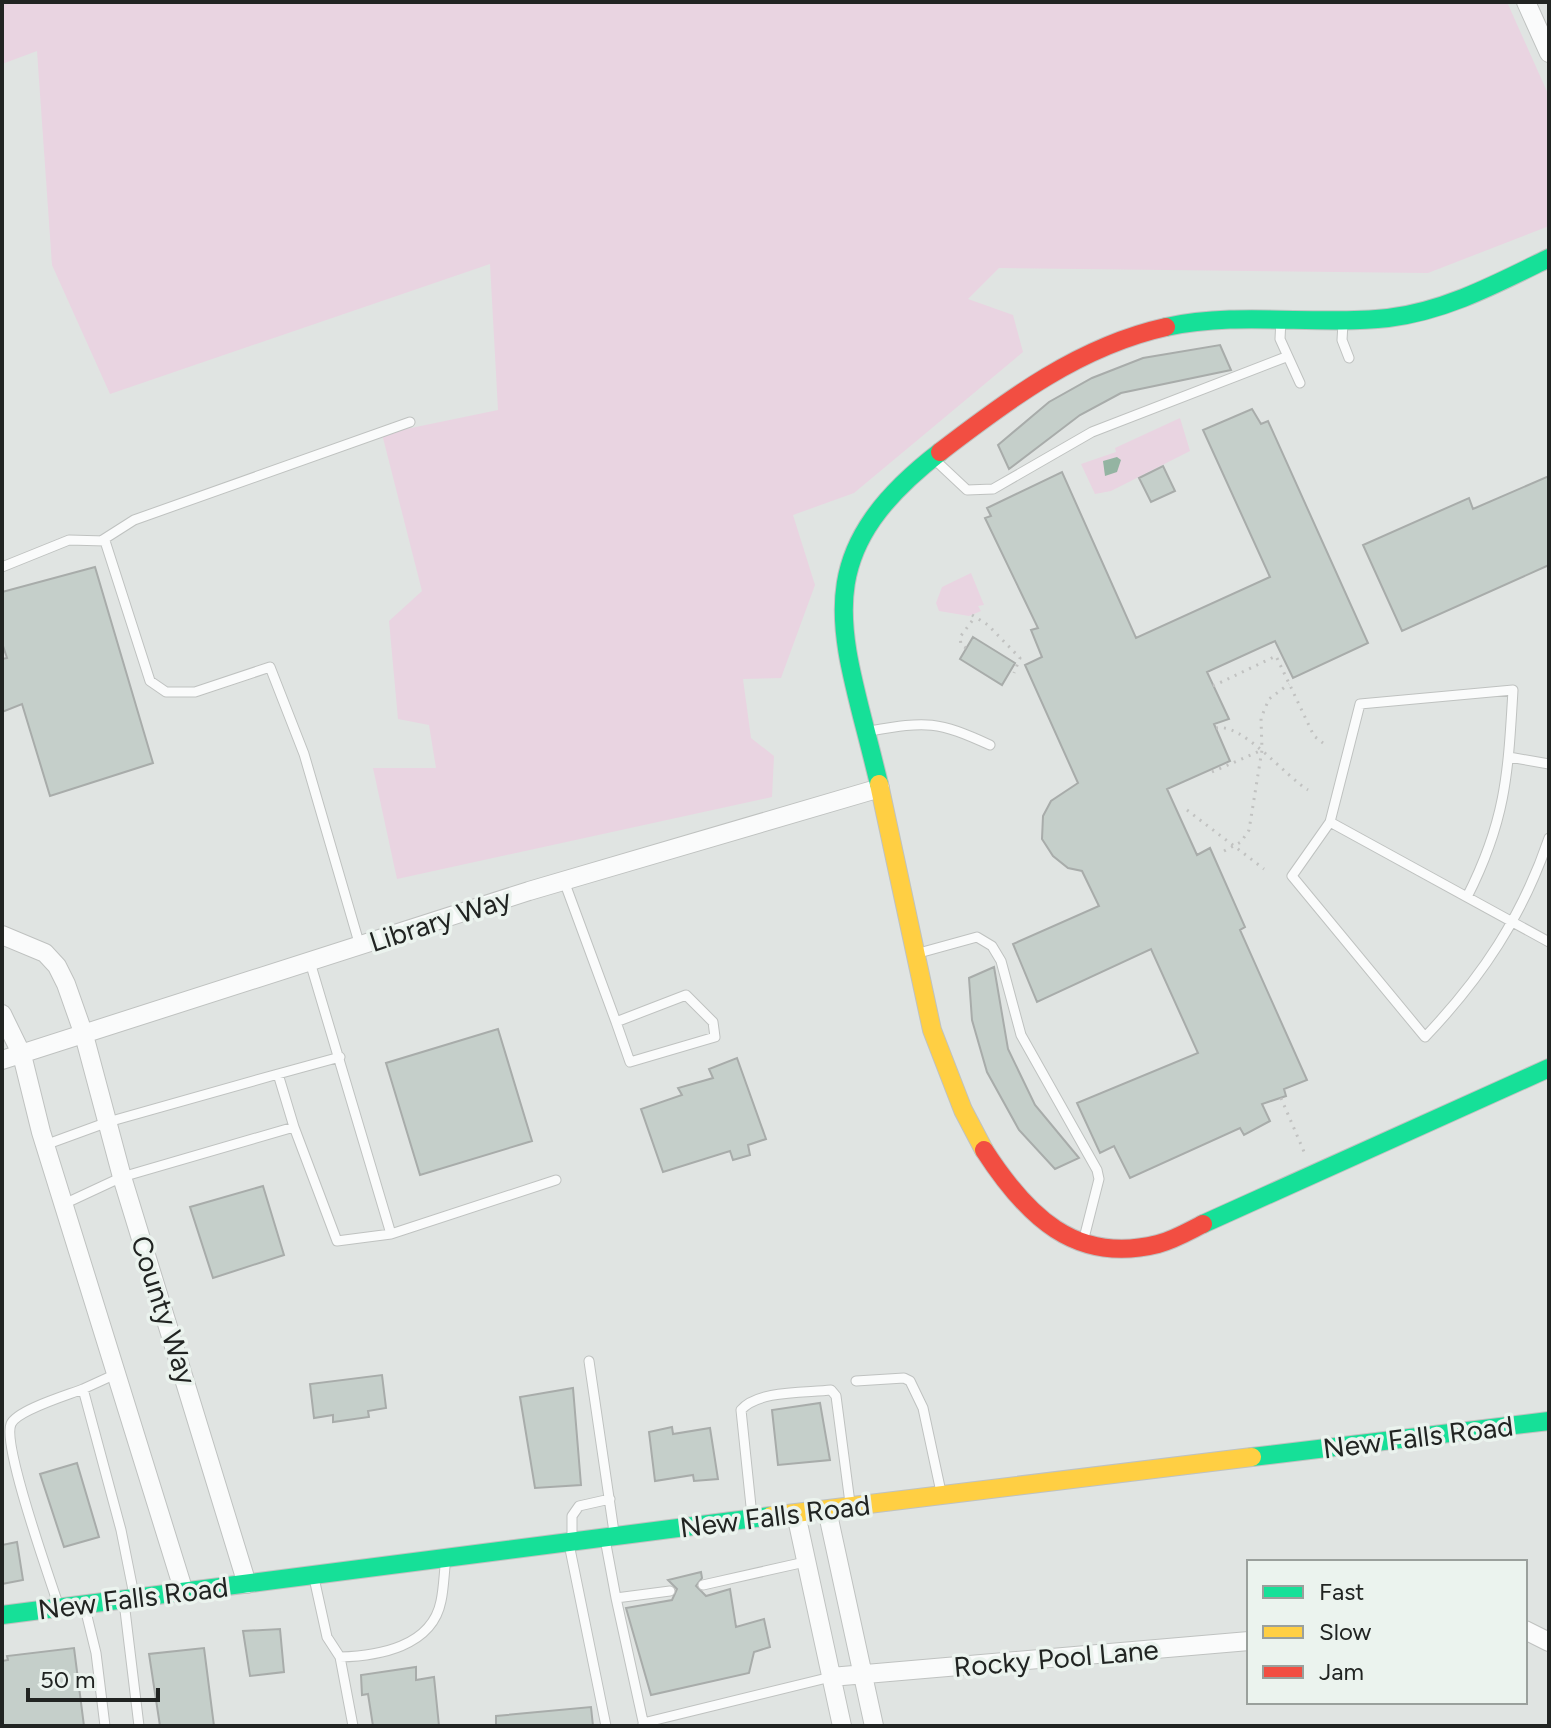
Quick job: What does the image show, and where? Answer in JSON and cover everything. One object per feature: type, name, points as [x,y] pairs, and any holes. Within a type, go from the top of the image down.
[{"type":"street","points":[[1526,2],[1549,53]]},
{"type":"street","points":[[1549,258],[1422,312],[1387,318],[1187,322],[1105,344],[1042,377],[933,458],[884,499],[852,553],[846,577],[844,622],[932,1030],[962,1112],[1026,1208],[1060,1237],[1081,1245],[1119,1252],[1160,1244],[1549,1068]]},
{"type":"street","name":"Library Way","points":[[2,1060],[564,881],[880,788]]},
{"type":"street","name":"County Way","points":[[2,935],[45,953],[57,966],[84,1035],[122,1177],[247,1584]]},
{"type":"street","points":[[2,1014],[22,1055],[45,1145],[184,1592]]},
{"type":"street","name":"New Falls Road","points":[[2,1615],[570,1540],[1549,1421]]},
{"type":"street","points":[[827,1510],[874,1724],[854,1726]]},
{"type":"street","points":[[796,1514],[842,1726]]},
{"type":"street","points":[[1527,1631],[1549,1642]]},
{"type":"street","name":"Rocky Pool Lane","points":[[831,1677],[1247,1641]]},
{"type":"lane","points":[[1281,319],[1280,339],[1300,383]]},
{"type":"lane","points":[[1343,319],[1342,340],[1349,358]]},
{"type":"lane","points":[[933,458],[967,490],[993,489],[1092,432],[1286,357]]},
{"type":"lane","points":[[101,541],[134,520],[410,422]]},
{"type":"lane","points":[[2,567],[69,540],[105,541],[150,681],[166,692],[195,692],[270,667],[304,754],[360,946]]},
{"type":"lane","points":[[1467,897],[1499,826],[1509,757],[1513,690],[1360,704],[1330,822],[1292,876],[1425,1037],[1448,1013],[1515,923],[1549,838]]},
{"type":"lane","points":[[867,732],[911,724],[944,725],[990,745]]},
{"type":"lane","points":[[1509,757],[1549,764]]},
{"type":"lane","points":[[1330,822],[1549,942]]},
{"type":"lane","points":[[564,881],[630,1062],[715,1037],[713,1022],[686,995],[616,1022]]},
{"type":"lane","points":[[916,954],[977,937],[992,946],[1009,979],[1021,1035],[1099,1179],[1081,1245]]},
{"type":"lane","points":[[310,962],[391,1234]]},
{"type":"lane","points":[[45,1145],[108,1122],[340,1057]]},
{"type":"lane","points":[[278,1074],[294,1127],[337,1241],[391,1234],[556,1180]]},
{"type":"lane","points":[[64,1204],[122,1177],[294,1127]]},
{"type":"lane","points":[[589,1361],[610,1499],[609,1536],[616,1598],[643,1725],[831,1677]]},
{"type":"lane","points":[[59,1608],[30,1516],[10,1439],[11,1424],[18,1415],[118,1373]]},
{"type":"lane","points":[[856,1381],[904,1378],[910,1381],[926,1420],[941,1496]]},
{"type":"lane","points":[[83,1389],[121,1530],[130,1599],[139,1726]]},
{"type":"lane","points":[[753,1519],[741,1410],[746,1404],[760,1399],[831,1390],[839,1400],[851,1507]]},
{"type":"lane","points":[[606,1726],[570,1540],[573,1511],[579,1506],[610,1499]]},
{"type":"lane","points":[[340,1657],[379,1656],[407,1644],[429,1626],[441,1605],[446,1557]]},
{"type":"lane","points":[[703,1585],[805,1562]]},
{"type":"lane","points":[[313,1575],[327,1637],[340,1657],[353,1726]]},
{"type":"lane","points":[[616,1598],[670,1591]]},
{"type":"lane","points":[[84,1605],[96,1653],[105,1726]]},
{"type":"path","points":[[966,648],[961,645],[960,637],[974,616],[1014,648],[1020,658],[1014,673]]},
{"type":"path","points":[[1213,686],[1276,656],[1314,736],[1323,743]]},
{"type":"path","points":[[1224,851],[1241,842],[1249,830],[1262,750],[1263,711],[1269,699],[1289,684]]},
{"type":"path","points":[[1216,728],[1223,727],[1262,750],[1308,790]]},
{"type":"path","points":[[1212,772],[1262,750]]},
{"type":"path","points":[[1187,810],[1202,818],[1232,847],[1264,869]]},
{"type":"path","points":[[1281,1098],[1307,1157]]},
{"type":"shaded area","points":[[2,2],[1507,2],[1549,96],[1549,226],[1428,273],[999,268],[968,299],[1013,315],[1023,352],[854,493],[793,515],[815,585],[781,678],[743,679],[751,738],[774,756],[772,797],[397,879],[373,768],[436,768],[429,725],[398,719],[389,621],[422,591],[382,434],[498,410],[490,264],[110,394],[52,265],[37,51],[2,64]]},
{"type":"shaded area","points":[[1180,418],[1190,451],[1111,491],[1095,494],[1081,464],[1116,452],[1115,448]]},
{"type":"shaded area","points":[[1117,457],[1121,460],[1117,472],[1105,476],[1103,461]]},
{"type":"shaded area","points":[[971,573],[984,605],[978,606],[981,611],[969,616],[939,611],[936,603],[942,587]]},
{"type":"building","points":[[1220,345],[1231,370],[1121,393],[1080,415],[1009,469],[998,445],[1049,402],[1092,378],[1143,358]]},
{"type":"building","points":[[1252,409],[1261,424],[1268,421],[1368,643],[1293,678],[1275,641],[1207,672],[1229,719],[1214,724],[1230,761],[1167,789],[1197,855],[1210,848],[1245,927],[1240,930],[1307,1080],[1284,1089],[1286,1096],[1262,1104],[1270,1121],[1244,1135],[1240,1128],[1130,1178],[1114,1146],[1100,1153],[1077,1103],[1198,1053],[1151,949],[1037,1002],[1013,944],[1099,906],[1082,871],[1068,868],[1053,856],[1042,839],[1043,816],[1051,801],[1078,783],[1025,665],[1042,657],[1031,630],[1038,628],[985,518],[991,516],[987,508],[1062,472],[1136,638],[1270,577],[1203,430]]},
{"type":"building","points":[[1163,466],[1175,491],[1151,502],[1139,478]]},
{"type":"building","points":[[1549,476],[1549,565],[1402,631],[1363,545],[1469,498],[1473,509]]},
{"type":"building","points":[[95,567],[153,763],[50,796],[22,704],[2,712],[2,659],[7,658],[2,643],[2,592]]},
{"type":"building","points":[[973,637],[1015,663],[1002,685],[960,659]]},
{"type":"building","points":[[994,967],[1008,1049],[1035,1105],[1079,1158],[1055,1169],[1019,1130],[987,1072],[972,1020],[969,978]]},
{"type":"building","points":[[498,1029],[532,1141],[420,1175],[386,1063]]},
{"type":"building","points":[[737,1058],[766,1139],[748,1145],[750,1155],[733,1160],[730,1151],[663,1172],[641,1109],[682,1095],[678,1088],[713,1078],[709,1069]]},
{"type":"building","points":[[263,1186],[284,1255],[213,1278],[190,1207]]},
{"type":"building","points":[[382,1375],[386,1408],[368,1411],[369,1417],[333,1422],[333,1415],[314,1418],[310,1384]]},
{"type":"building","points":[[573,1388],[581,1485],[535,1488],[520,1397]]},
{"type":"building","points":[[820,1403],[830,1460],[778,1465],[772,1410]]},
{"type":"building","points":[[672,1427],[673,1434],[710,1428],[718,1479],[694,1481],[693,1475],[655,1481],[649,1432]]},
{"type":"building","points":[[77,1463],[99,1537],[64,1547],[40,1474]]},
{"type":"building","points":[[17,1542],[23,1580],[2,1584],[2,1545]]},
{"type":"building","points":[[701,1572],[702,1578],[696,1586],[706,1596],[730,1589],[736,1627],[764,1619],[770,1647],[754,1652],[749,1673],[651,1695],[626,1608],[672,1600],[677,1589],[668,1580]]},
{"type":"building","points":[[280,1629],[284,1672],[250,1676],[243,1631]]},
{"type":"building","points":[[74,1648],[84,1726],[2,1726],[2,1661],[8,1660],[7,1656]]},
{"type":"building","points":[[204,1648],[214,1726],[160,1726],[149,1654]]},
{"type":"building","points":[[416,1667],[416,1680],[434,1677],[439,1726],[373,1726],[368,1694],[362,1695],[361,1675]]},
{"type":"building","points":[[591,1707],[593,1726],[496,1726],[496,1716]]},
{"type":"traffic: fast","points":[[1166,327],[1222,320],[1388,318],[1430,309],[1471,295],[1549,258]]},
{"type":"traffic: fast","points":[[879,784],[846,642],[844,603],[850,565],[866,528],[896,491],[940,452]]},
{"type":"traffic: fast","points":[[1203,1224],[1549,1068]]},
{"type":"traffic: fast","points":[[1252,1457],[1549,1421]]},
{"type":"traffic: fast","points":[[2,1615],[771,1516]]},
{"type":"traffic: slow","points":[[879,784],[932,1030],[963,1110],[984,1150]]},
{"type":"traffic: slow","points":[[771,1516],[1252,1457]]},
{"type":"traffic: jam","points":[[940,452],[1019,394],[1075,361],[1104,347],[1166,327]]},
{"type":"traffic: jam","points":[[984,1150],[1017,1195],[1036,1214],[1078,1241],[1128,1249],[1158,1244],[1203,1224]]}]
